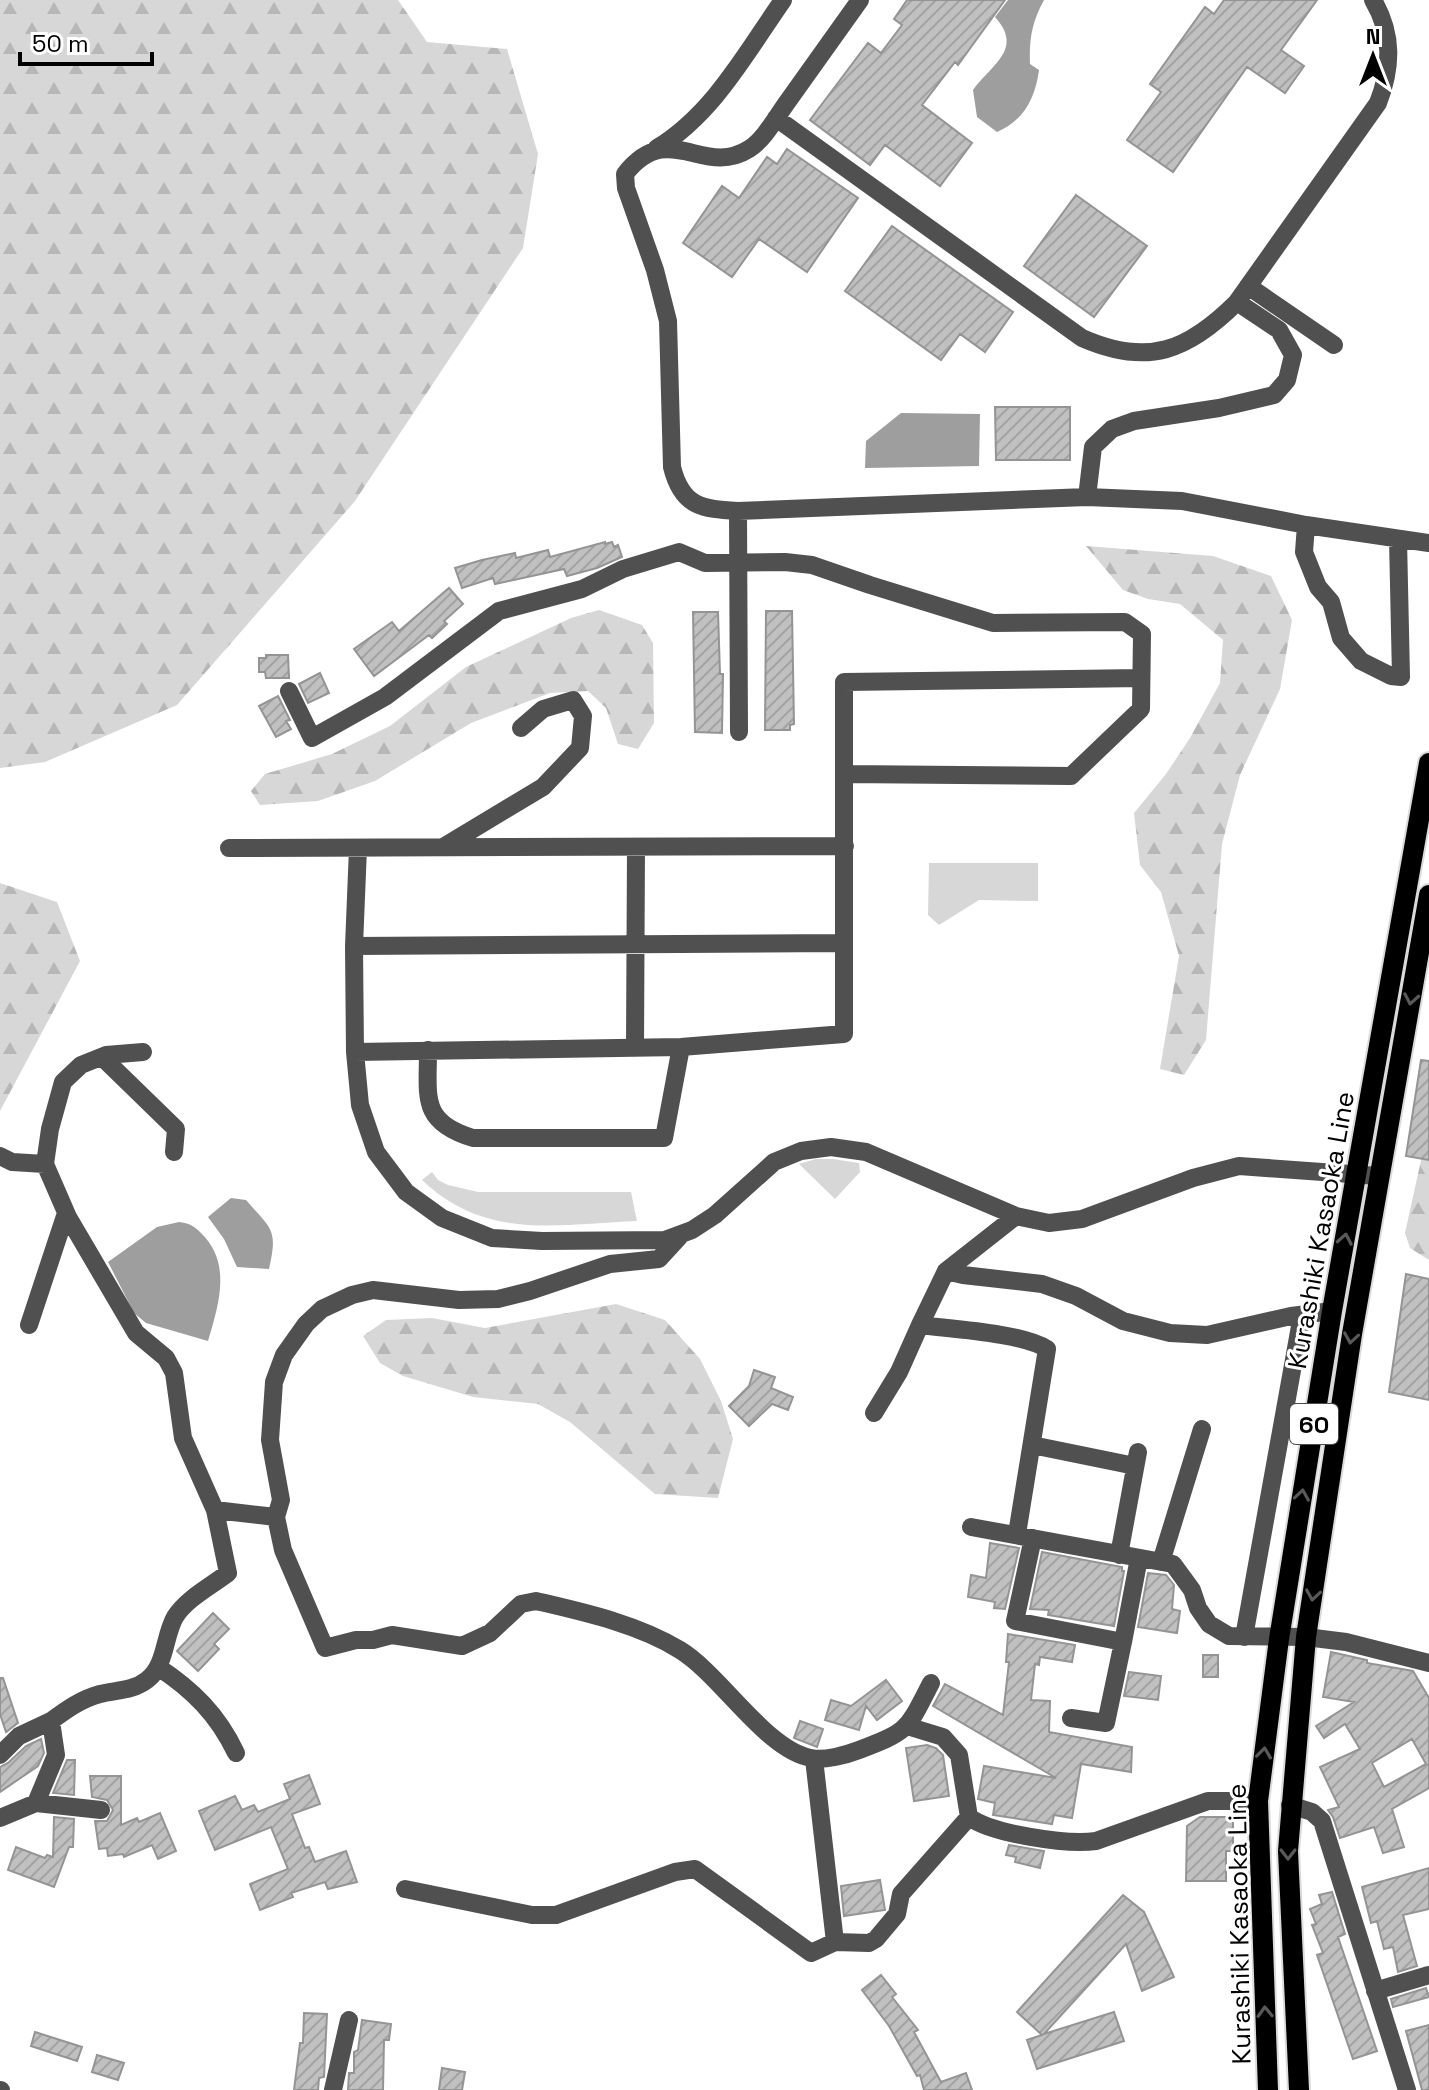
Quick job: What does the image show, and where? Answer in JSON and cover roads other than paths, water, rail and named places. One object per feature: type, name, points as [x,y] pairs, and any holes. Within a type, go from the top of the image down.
[{"type":"main road","name":"Kurashiki Kasaoka Line","points":[[1268,2090],[1258,1801],[1279,1639],[1332,1311],[1429,763]]},
{"type":"main road","name":"Kurashiki Kasaoka Line","points":[[1299,2090],[1288,1851],[1306,1637],[1378,1176],[1429,895]]},
{"type":"street","points":[[783,0],[703,110],[681,134],[633,164],[625,174],[626,188],[655,270],[668,321],[672,467],[676,483],[684,496],[706,509],[738,511],[1087,497],[1182,501],[1306,525],[1429,543]]},
{"type":"street","points":[[655,149],[676,148],[705,157],[727,158],[751,148],[860,0]]},
{"type":"street","points":[[776,118],[1067,328],[1098,345],[1119,352],[1165,350],[1191,341],[1212,327],[1237,302],[1378,103],[1387,72],[1389,36],[1382,14],[1373,0]]},
{"type":"street","points":[[1248,286],[1334,345]]},
{"type":"street","points":[[1087,497],[1093,447],[1112,429],[1134,421],[1219,408],[1274,395],[1287,380],[1293,355],[1279,330],[1237,302]]},
{"type":"street","points":[[738,511],[739,732]]},
{"type":"street","points":[[1306,525],[1304,552],[1318,587],[1331,602],[1341,638],[1361,661],[1391,676],[1401,677],[1398,539]]},
{"type":"street","points":[[289,691],[312,738],[385,697],[499,611],[582,589],[623,569],[679,552],[705,563],[785,562],[812,565],[993,623],[1125,622],[1142,634],[1141,709],[1071,776],[845,774]]},
{"type":"street","points":[[355,1052],[681,1047],[844,1034],[844,682],[1141,678]]},
{"type":"street","points":[[442,848],[543,787],[580,748],[583,716],[573,700],[543,709],[521,728]]},
{"type":"street","points":[[229,848],[845,846]]},
{"type":"street","points":[[635,1047],[636,847]]},
{"type":"street","points":[[358,848],[354,946],[355,1052],[360,1105],[376,1152],[406,1192],[442,1218],[492,1238],[542,1241],[665,1240],[715,1215],[774,1162],[801,1151],[831,1147],[866,1152],[1016,1216],[1049,1223],[1082,1219],[1193,1178],[1239,1166],[1378,1176]]},
{"type":"street","points":[[354,946],[844,943]]},
{"type":"street","points":[[428,1050],[428,1103],[436,1117],[449,1129],[462,1135],[473,1138],[664,1138],[681,1047]]},
{"type":"street","points":[[0,1755],[19,1736],[51,1721],[75,1703],[101,1694],[122,1692],[148,1680],[158,1667],[176,1616],[192,1599],[228,1573],[215,1510],[183,1438],[174,1373],[166,1358],[136,1333],[66,1213],[45,1164],[50,1129],[63,1082],[81,1065],[102,1057],[143,1052]]},
{"type":"street","points":[[102,1057],[176,1129],[174,1152]]},
{"type":"street","points":[[0,1156],[12,1162],[45,1164]]},
{"type":"street","points":[[29,1325],[66,1213]]},
{"type":"street","points":[[874,1413],[899,1372],[946,1271],[1016,1216]]},
{"type":"street","points":[[682,1234],[659,1259],[610,1264],[498,1299],[459,1300],[373,1290],[352,1295],[322,1309],[306,1324],[284,1355],[274,1382],[270,1440],[281,1500],[276,1517],[283,1550],[325,1648],[392,1635],[462,1646],[490,1633],[521,1604],[536,1601],[641,1632],[678,1649],[696,1661],[786,1748],[814,1759],[853,1752],[886,1739],[907,1726],[931,1683]]},
{"type":"street","points":[[946,1271],[1042,1284],[1076,1296],[1123,1321],[1170,1333],[1207,1335],[1332,1311]]},
{"type":"street","points":[[1244,1637],[1302,1315]]},
{"type":"street","points":[[920,1325],[1018,1339],[1040,1344],[1047,1349],[1032,1445],[1015,1621],[1123,1642]]},
{"type":"street","points":[[1161,1562],[1202,1429]]},
{"type":"street","points":[[1032,1445],[1137,1459],[1119,1555]]},
{"type":"street","points":[[215,1510],[276,1517]]},
{"type":"street","points":[[971,1527],[1173,1564],[1192,1590],[1198,1608],[1209,1624],[1229,1636],[1306,1637],[1346,1642],[1429,1663]]},
{"type":"street","points":[[1071,1718],[1106,1723],[1139,1558]]},
{"type":"street","points":[[158,1667],[202,1700],[223,1726],[236,1753]]},
{"type":"street","points":[[36,1803],[56,1755],[51,1721]]},
{"type":"street","points":[[907,1726],[943,1737],[959,1755],[969,1817],[980,1824],[1044,1839],[1081,1843],[1096,1841],[1208,1801],[1258,1801]]},
{"type":"street","points":[[814,1759],[835,1942]]},
{"type":"street","points":[[0,1818],[36,1803],[101,1810]]},
{"type":"street","points":[[1290,1805],[1312,1812],[1322,1821],[1407,2090]]},
{"type":"street","points":[[405,1889],[532,1915],[556,1915],[675,1872],[695,1869],[811,1953],[835,1942],[869,1943],[876,1939],[897,1914],[901,1894],[969,1817]]},
{"type":"street","points":[[1375,1991],[1429,1975]]},
{"type":"street","points":[[333,2090],[349,2020]]}]
